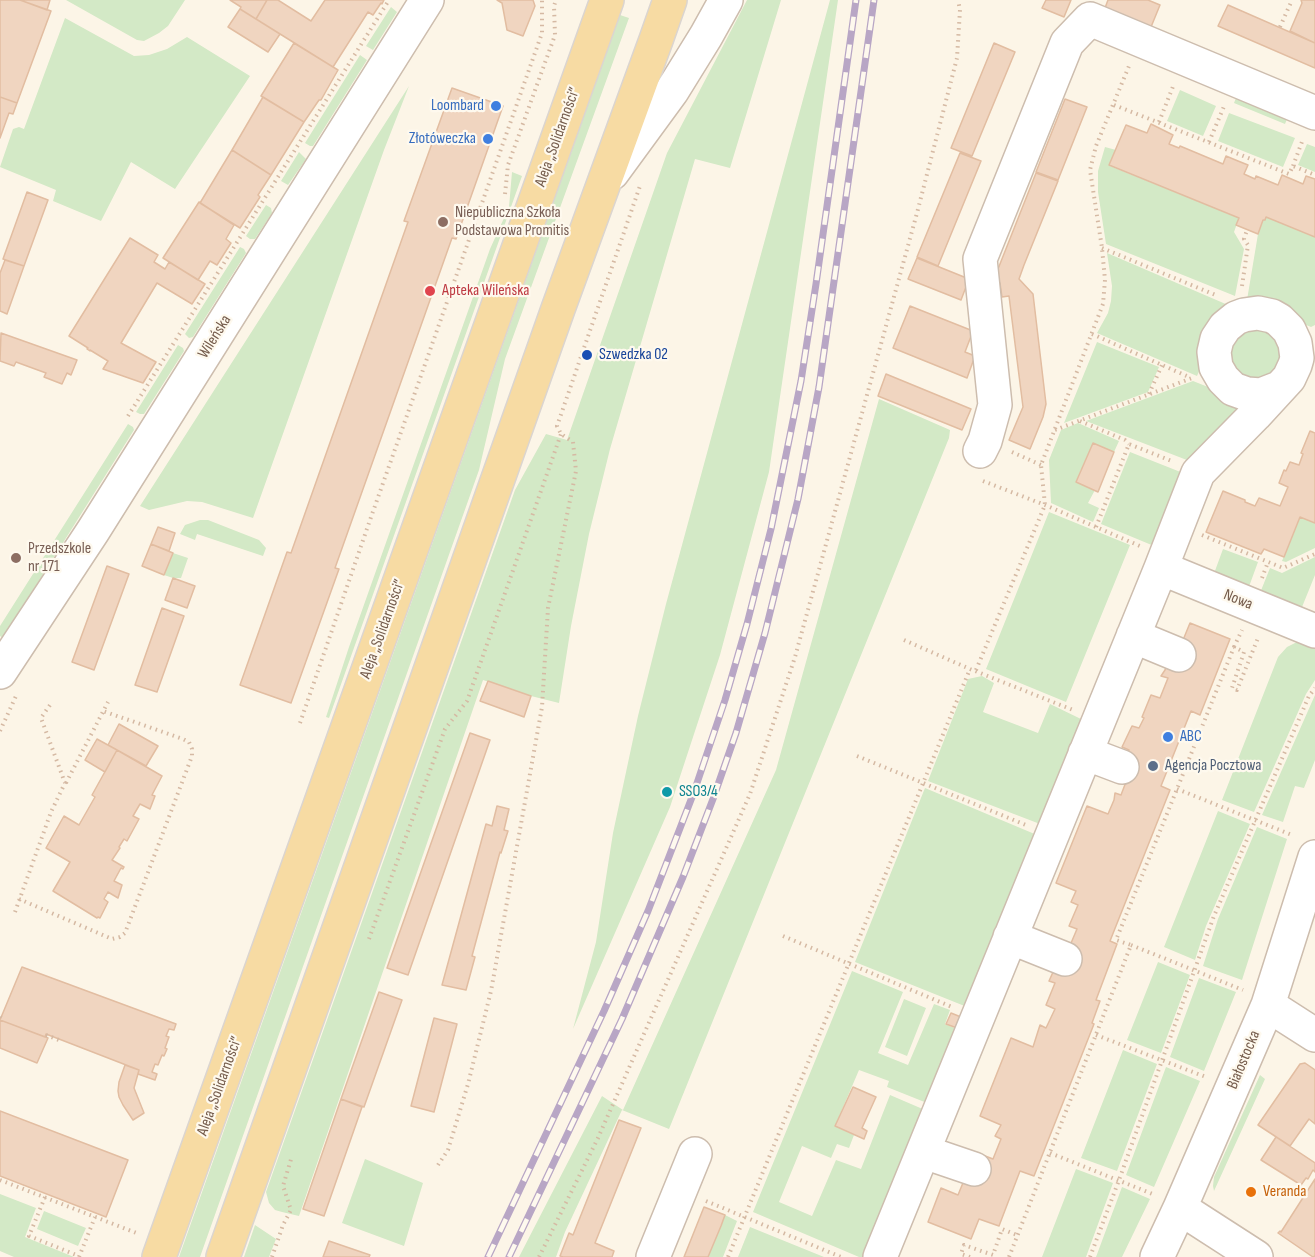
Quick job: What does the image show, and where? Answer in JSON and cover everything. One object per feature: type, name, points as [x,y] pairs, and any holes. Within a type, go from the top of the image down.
[{"type":"main road","name":"Aleja „Solidarności”","points":[[150,1246],[607,0]]},
{"type":"main road","points":[[223,1257],[670,0]]},
{"type":"street","name":"Wileńska","points":[[0,672],[93,531],[427,0]]},
{"type":"street","points":[[602,187],[672,91],[726,0]]},
{"type":"street","points":[[980,451],[995,405],[980,259],[1067,43],[1090,20],[1235,79],[1310,125]]},
{"type":"street","points":[[883,1256],[1198,472],[1289,378],[1295,365],[1297,358],[1295,343],[1289,330],[1279,320],[1258,313],[1236,318],[1225,327],[1217,339],[1214,352],[1216,367],[1207,379],[1247,394],[1261,395],[1279,388]]},
{"type":"street","name":"Nowa","points":[[1163,562],[1268,612],[1315,631]]},
{"type":"street","points":[[1133,636],[1179,655]]},
{"type":"street","points":[[1085,753],[1122,767]]},
{"type":"street","name":"Białostocka","points":[[1157,1257],[1168,1202],[1255,997],[1304,846]]},
{"type":"street","points":[[1010,937],[1065,959]]},
{"type":"street","points":[[1255,997],[1315,1035]]},
{"type":"street","points":[[924,1152],[974,1169]]},
{"type":"street","points":[[653,1257],[694,1154]]},
{"type":"street","points":[[1168,1202],[1256,1257]]},
{"type":"path","points":[[122,425],[389,0]]},
{"type":"path","points":[[300,723],[542,33],[542,0]]},
{"type":"path","points":[[508,165],[555,35],[554,6],[556,0]]},
{"type":"path","points":[[539,1257],[598,1138],[754,783],[795,657],[917,213],[957,58],[960,10],[958,0]]},
{"type":"path","points":[[1280,27],[1291,0]]},
{"type":"path","points":[[976,670],[1045,505],[1041,465],[1103,304],[1105,280],[1102,248],[1090,170],[1096,146],[1139,40]]},
{"type":"path","points":[[1209,142],[1235,79]]},
{"type":"path","points":[[1114,104],[1289,174],[1310,125]]},
{"type":"path","points":[[1293,166],[1315,176]]},
{"type":"path","points":[[438,1165],[448,1150],[468,1084],[491,991],[542,707],[548,608],[576,471],[573,442],[561,434],[557,426],[643,177]]},
{"type":"path","points":[[1247,230],[1244,238],[1248,245],[1239,305],[1258,313]]},
{"type":"path","points":[[1102,248],[1218,296]]},
{"type":"path","points":[[1092,334],[1162,365],[1207,379]]},
{"type":"path","points":[[1149,394],[1162,365]]},
{"type":"path","points":[[1055,430],[1149,394],[1207,379]]},
{"type":"path","points":[[1079,421],[1198,472]]},
{"type":"path","points":[[368,942],[445,729],[467,701],[561,434]]},
{"type":"path","points":[[1095,527],[1129,444]]},
{"type":"path","points":[[997,486],[1095,527],[1163,562]]},
{"type":"path","points":[[1194,532],[1283,568],[1315,554]]},
{"type":"path","points":[[1234,647],[1244,652],[1232,688],[1237,690],[1268,612]]},
{"type":"path","points":[[1242,630],[1115,937],[1116,940],[1194,970],[1255,997]]},
{"type":"path","points":[[904,640],[1099,720]]},
{"type":"path","points":[[728,1257],[970,669]]},
{"type":"path","points":[[1089,1257],[1214,916],[1309,696],[1315,688]]},
{"type":"path","points":[[52,702],[41,718],[65,783]]},
{"type":"path","points":[[15,912],[51,812],[108,702]]},
{"type":"path","points":[[20,899],[112,939],[125,933],[192,756],[192,749],[189,742],[183,739],[103,711]]},
{"type":"path","points":[[856,756],[1052,836]]},
{"type":"path","points":[[1169,792],[1176,792],[1256,820],[1304,846]]},
{"type":"path","points":[[783,936],[978,1018]]},
{"type":"path","points":[[1009,1257],[1131,945]]},
{"type":"path","points":[[1092,1029],[1125,1046],[1206,1077]]},
{"type":"path","points":[[46,1035],[59,1039]]},
{"type":"path","points":[[272,1257],[291,1210],[283,1186],[293,1153]]},
{"type":"path","points":[[1050,1153],[1168,1202]]},
{"type":"path","points":[[1035,1174],[1041,1176]]},
{"type":"path","points":[[0,1180],[95,1217],[150,1246]]},
{"type":"path","points":[[680,1190],[841,1257]]},
{"type":"path","points":[[45,1197],[29,1236],[79,1257],[95,1217]]},
{"type":"path","points":[[970,1257],[961,1254],[964,1245],[993,1255],[1002,1229],[1017,1235]]},
{"type":"green space","points":[[66,0],[185,0],[168,26],[144,41],[137,40]]},
{"type":"green space","points":[[747,0],[781,0],[730,168],[695,159],[610,449],[589,534],[559,703],[483,680],[299,1216],[275,1210],[269,1203],[266,1192],[515,490],[546,434],[567,440],[667,153]]},
{"type":"green space","points":[[830,0],[838,0],[769,472],[720,655],[670,807],[573,1029],[596,942],[613,833],[638,716],[666,604]]},
{"type":"green space","points":[[391,7],[397,12],[373,50],[366,46]]},
{"type":"green space","points":[[620,15],[629,18],[505,359],[479,470],[200,1257],[179,1257]]},
{"type":"green space","points":[[65,18],[134,56],[149,55],[167,49],[187,37],[250,76],[175,189],[131,162],[101,221],[53,201],[56,190],[0,167],[13,129],[19,127],[24,129]]},
{"type":"green space","points":[[360,55],[367,60],[313,146],[310,146],[305,143]]},
{"type":"green space","points":[[409,86],[253,518],[202,502],[187,501],[149,510],[140,506]]},
{"type":"green space","points":[[1180,90],[1216,106],[1203,136],[1167,121]]},
{"type":"green space","points":[[1238,93],[1289,114],[1285,124],[1234,103]]},
{"type":"green space","points":[[1229,113],[1295,138],[1283,167],[1218,141]]},
{"type":"green space","points":[[1307,144],[1315,147],[1315,172],[1298,165]]},
{"type":"green space","points":[[1105,147],[1116,150],[1110,166],[1239,218],[1234,232],[1244,249],[1235,296],[1106,244],[1098,192],[1098,171]]},
{"type":"green space","points":[[299,152],[306,159],[288,185],[281,181]]},
{"type":"green space","points":[[512,172],[522,176],[329,718],[326,717],[490,249],[509,207]]},
{"type":"green space","points":[[266,205],[271,208],[272,213],[255,239],[250,239],[246,236]]},
{"type":"green space","points":[[1266,217],[1315,237],[1315,325],[1311,327],[1247,300],[1258,234]]},
{"type":"green space","points":[[240,247],[246,253],[193,337],[189,338],[185,334]]},
{"type":"green space","points":[[1107,253],[1228,305],[1197,376],[1097,333],[1108,313],[1111,301],[1112,286]]},
{"type":"green space","points":[[1256,322],[1283,342],[1277,375],[1243,384],[1222,348]]},
{"type":"green space","points":[[1097,342],[1159,367],[1148,392],[1064,423]]},
{"type":"green space","points":[[178,345],[184,351],[144,414],[136,412]]},
{"type":"green space","points":[[1193,381],[1208,387],[1216,386],[1242,411],[1192,462],[1086,421]]},
{"type":"green space","points":[[879,399],[950,430],[949,438],[669,1129],[622,1110],[565,1232],[556,1257],[519,1257],[602,1096],[623,1110],[776,770]]},
{"type":"green space","points":[[1078,423],[1119,441],[1114,452],[1093,443],[1076,481],[1095,490],[1088,503],[1099,508],[1093,522],[1051,503],[1049,460],[1061,430]]},
{"type":"green space","points":[[128,424],[134,430],[3,638],[0,636],[0,626]]},
{"type":"green space","points":[[1130,452],[1183,473],[1154,546],[1101,524]]},
{"type":"green space","points":[[1049,512],[1130,545],[1066,702],[986,669]]},
{"type":"green space","points":[[1300,517],[1315,523],[1315,548],[1286,562],[1282,561]]},
{"type":"green space","points":[[208,520],[259,540],[266,548],[263,556],[197,534],[195,540],[180,534],[185,525]]},
{"type":"green space","points":[[1223,549],[1258,562],[1247,592],[1212,579]]},
{"type":"green space","points":[[173,553],[188,558],[181,578],[164,575]]},
{"type":"green space","points":[[1315,557],[1315,575],[1300,612],[1260,593],[1270,568],[1282,573]]},
{"type":"green space","points":[[1297,642],[1315,645],[1315,680],[1306,694],[1254,812],[1222,800],[1278,657],[1287,647]]},
{"type":"green space","points":[[982,676],[994,683],[983,712],[1038,733],[1050,704],[1081,719],[1040,824],[928,781],[968,679]]},
{"type":"green space","points":[[1315,695],[1315,760],[1304,788],[1295,786],[1283,822],[1262,815]]},
{"type":"green space","points":[[925,788],[1037,835],[967,1007],[855,962]]},
{"type":"green space","points":[[1218,811],[1250,824],[1206,926],[1195,960],[1164,947]]},
{"type":"green space","points":[[1257,827],[1287,839],[1242,980],[1203,966],[1218,919]]},
{"type":"green space","points":[[1158,962],[1190,975],[1161,1053],[1127,1040]]},
{"type":"green space","points":[[852,971],[903,992],[878,1053],[908,1065],[934,1004],[950,1010],[945,1024],[957,1029],[927,1103],[887,1087],[889,1081],[859,1070],[835,1126],[854,1135],[849,1148],[837,1144],[831,1158],[802,1146],[779,1202],[812,1216],[836,1160],[861,1169],[890,1095],[925,1110],[865,1257],[859,1257],[753,1212]]},
{"type":"green space","points":[[1199,978],[1236,992],[1204,1071],[1170,1057]]},
{"type":"green space","points":[[904,999],[926,1008],[907,1056],[885,1047]]},
{"type":"green space","points":[[1123,1050],[1157,1064],[1117,1171],[1081,1158]]},
{"type":"green space","points":[[1166,1067],[1200,1081],[1154,1187],[1126,1175]]},
{"type":"green space","points":[[1260,1075],[1265,1079],[1214,1191],[1214,1177]]},
{"type":"green space","points":[[365,1159],[423,1183],[404,1246],[342,1223]]},
{"type":"green space","points":[[1076,1169],[1113,1183],[1086,1257],[1042,1257]]},
{"type":"green space","points":[[1122,1187],[1150,1199],[1122,1257],[1096,1257]]},
{"type":"green space","points":[[0,1194],[36,1208],[25,1237],[74,1257],[14,1257],[0,1251]]},
{"type":"green space","points":[[44,1211],[86,1228],[78,1246],[37,1229]]},
{"type":"green space","points":[[725,1215],[737,1221],[723,1257],[708,1257]]},
{"type":"green space","points":[[255,1225],[276,1239],[269,1257],[244,1257]]},
{"type":"green space","points":[[750,1227],[824,1257],[738,1257]]},
{"type":"building","points":[[0,0],[20,0],[51,11],[17,103],[0,97]]},
{"type":"building","points":[[20,0],[50,0],[47,10]]},
{"type":"building","points":[[230,0],[267,0],[256,19]]},
{"type":"building","points":[[267,0],[278,0],[311,21],[325,0],[384,0],[373,15],[368,12],[333,67],[256,19]]},
{"type":"building","points":[[497,0],[533,0],[535,6],[523,36],[507,30],[502,3]]},
{"type":"building","points":[[1046,0],[1071,0],[1064,17],[1042,8]]},
{"type":"building","points":[[1108,0],[1148,0],[1160,5],[1151,27],[1105,8]]},
{"type":"building","points":[[1301,0],[1315,0],[1315,43],[1290,31],[1302,3]]},
{"type":"building","points":[[1228,5],[1315,43],[1315,68],[1218,26]]},
{"type":"building","points":[[240,9],[280,34],[268,52],[228,27]]},
{"type":"building","points":[[294,43],[338,70],[321,100],[304,122],[261,96]]},
{"type":"building","points":[[994,43],[1015,52],[972,156],[951,148]]},
{"type":"building","points":[[452,88],[503,106],[456,239],[452,238],[335,568],[339,569],[291,703],[240,685],[287,552],[291,553],[408,222],[404,221]]},
{"type":"building","points":[[0,97],[17,103],[13,114],[9,113],[0,138]]},
{"type":"building","points":[[263,97],[304,122],[271,175],[232,150]]},
{"type":"building","points":[[1065,99],[1087,107],[1058,180],[1036,172]]},
{"type":"building","points":[[1151,124],[1173,135],[1169,144],[1179,148],[1180,146],[1223,164],[1226,156],[1248,165],[1244,174],[1255,179],[1256,176],[1278,185],[1282,175],[1303,184],[1306,176],[1315,179],[1315,237],[1266,217],[1258,234],[1236,225],[1239,218],[1109,165],[1126,125],[1147,133]]},
{"type":"building","points":[[232,150],[271,175],[240,228],[200,203]]},
{"type":"building","points":[[960,153],[981,161],[938,266],[917,257]]},
{"type":"building","points":[[1036,173],[1058,181],[1019,279],[1033,294],[1046,404],[1030,449],[1009,440],[1023,407],[1009,296],[1002,297],[1000,283],[997,283],[998,269]]},
{"type":"building","points":[[27,192],[48,200],[24,266],[3,259]]},
{"type":"building","points":[[199,202],[234,225],[226,239],[231,243],[217,265],[210,261],[198,280],[163,258]]},
{"type":"building","points":[[130,238],[158,255],[154,262],[165,269],[169,262],[205,284],[192,304],[157,283],[121,343],[156,362],[143,383],[103,369],[108,361],[69,336]]},
{"type":"building","points":[[917,258],[969,279],[961,300],[908,279]]},
{"type":"building","points":[[5,260],[24,266],[7,314],[0,311],[0,273]]},
{"type":"building","points":[[910,306],[973,331],[965,352],[975,356],[967,378],[893,348]]},
{"type":"building","points":[[1,333],[77,360],[71,375],[67,373],[62,384],[44,377],[46,373],[16,362],[14,366],[0,361]]},
{"type":"building","points":[[886,374],[971,409],[962,430],[878,396]]},
{"type":"building","points":[[1310,431],[1315,433],[1315,523],[1300,517],[1284,557],[1264,549],[1261,554],[1206,532],[1223,491],[1255,506],[1259,498],[1280,506],[1288,487],[1279,483],[1284,470],[1286,471],[1290,462],[1299,465]]},
{"type":"building","points":[[1093,443],[1114,452],[1098,492],[1076,482]]},
{"type":"building","points":[[158,527],[175,533],[169,551],[151,544]]},
{"type":"building","points":[[151,544],[173,553],[164,575],[142,566]]},
{"type":"building","points":[[107,566],[129,574],[94,670],[72,662]]},
{"type":"building","points":[[173,578],[195,586],[187,608],[165,600]]},
{"type":"building","points":[[162,608],[184,616],[157,692],[135,685]]},
{"type":"building","points":[[1190,623],[1230,639],[1200,715],[1191,711],[1161,786],[1170,790],[1110,941],[1117,944],[1096,1000],[1100,1001],[1092,1023],[1094,1024],[1034,1176],[1020,1171],[999,1226],[979,1219],[971,1239],[928,1222],[941,1188],[958,1195],[967,1173],[980,1154],[993,1159],[1001,1139],[995,1136],[1001,1125],[980,1116],[1011,1038],[1033,1047],[1040,1025],[1046,1028],[1055,1009],[1046,1005],[1055,983],[1049,981],[1058,961],[1063,962],[1077,929],[1069,926],[1078,905],[1071,902],[1076,891],[1056,883],[1087,806],[1108,814],[1115,793],[1121,795],[1129,774],[1121,771],[1129,750],[1122,747],[1132,726],[1139,728],[1151,695],[1160,698],[1168,678],[1161,676],[1171,654],[1181,645]]},
{"type":"building","points":[[488,681],[531,696],[524,717],[480,701]]},
{"type":"building","points":[[119,724],[158,746],[146,766],[108,745]]},
{"type":"building","points":[[470,733],[490,740],[408,975],[387,968]]},
{"type":"building","points":[[97,739],[117,750],[105,772],[85,760]]},
{"type":"building","points":[[117,750],[162,776],[152,795],[155,796],[150,809],[140,804],[133,816],[139,819],[127,841],[124,839],[112,860],[124,867],[121,868],[114,881],[122,885],[118,898],[108,892],[104,899],[108,902],[100,918],[97,918],[53,891],[70,862],[46,848],[64,816],[79,825],[95,797],[92,795]]},
{"type":"building","name":"SSO3/4","points":[[666,786],[671,788],[668,798],[663,796]]},
{"type":"building","points":[[497,806],[509,809],[504,830],[508,831],[500,852],[472,956],[475,957],[466,990],[442,985],[486,824],[492,826]]},
{"type":"building","points":[[22,967],[176,1024],[174,1030],[169,1029],[166,1036],[169,1037],[165,1048],[167,1049],[158,1065],[155,1064],[152,1072],[157,1074],[155,1080],[138,1074],[139,1070],[59,1039],[46,1034],[45,1037],[0,1020]]},
{"type":"building","points":[[379,992],[402,1000],[364,1107],[341,1099]]},
{"type":"building","points":[[951,1013],[961,1017],[957,1028],[946,1024]]},
{"type":"building","points":[[434,1018],[457,1024],[434,1112],[411,1106]]},
{"type":"building","points":[[0,1020],[48,1038],[37,1063],[0,1048]]},
{"type":"building","points":[[1305,1063],[1315,1070],[1315,1124],[1309,1119],[1290,1146],[1258,1125],[1300,1064]]},
{"type":"building","points":[[125,1065],[139,1070],[134,1088],[144,1113],[133,1120],[123,1105],[118,1091]]},
{"type":"building","points":[[853,1087],[876,1097],[862,1128],[867,1131],[864,1139],[835,1126]]},
{"type":"building","points":[[341,1099],[362,1107],[324,1216],[303,1209]]},
{"type":"building","points":[[0,1111],[128,1160],[106,1217],[0,1176]]},
{"type":"building","points":[[619,1120],[641,1128],[595,1243],[614,1251],[612,1257],[560,1256],[569,1233],[573,1235]]},
{"type":"building","points":[[1276,1137],[1315,1163],[1315,1172],[1313,1170],[1301,1185],[1261,1160]]},
{"type":"building","points":[[1315,1179],[1315,1256],[1313,1257],[1278,1233],[1281,1232]]},
{"type":"building","points":[[704,1207],[725,1215],[721,1226],[708,1257],[684,1257]]},
{"type":"building","points":[[329,1241],[370,1255],[369,1257],[323,1257]]},
{"type":"railway","points":[[488,1257],[604,1011],[648,911],[694,792],[725,700],[771,529],[801,381],[856,0]]},
{"type":"railway","points":[[509,1257],[622,1019],[683,877],[736,733],[765,633],[798,499],[819,387],[874,0]]},
{"type":"place","name":"Loombard","points":[[496,106]]},
{"type":"place","name":"Złotóweczka","points":[[488,139]]},
{"type":"place","name":"Niepubliczna Szkoła Podstawowa Promitis","points":[[443,222]]},
{"type":"place","name":"Apteka Wileńska","points":[[430,291]]},
{"type":"place","name":"Szwedzka 02","points":[[587,355]]},
{"type":"place","name":"Przedszkole nr 171","points":[[16,558]]},
{"type":"place","name":"ABC","points":[[1168,737]]},
{"type":"place","name":"Agencja Pocztowa","points":[[1153,766]]},
{"type":"place","name":"SSO3/4","points":[[667,792]]},
{"type":"place","name":"Veranda","points":[[1251,1192]]}]
